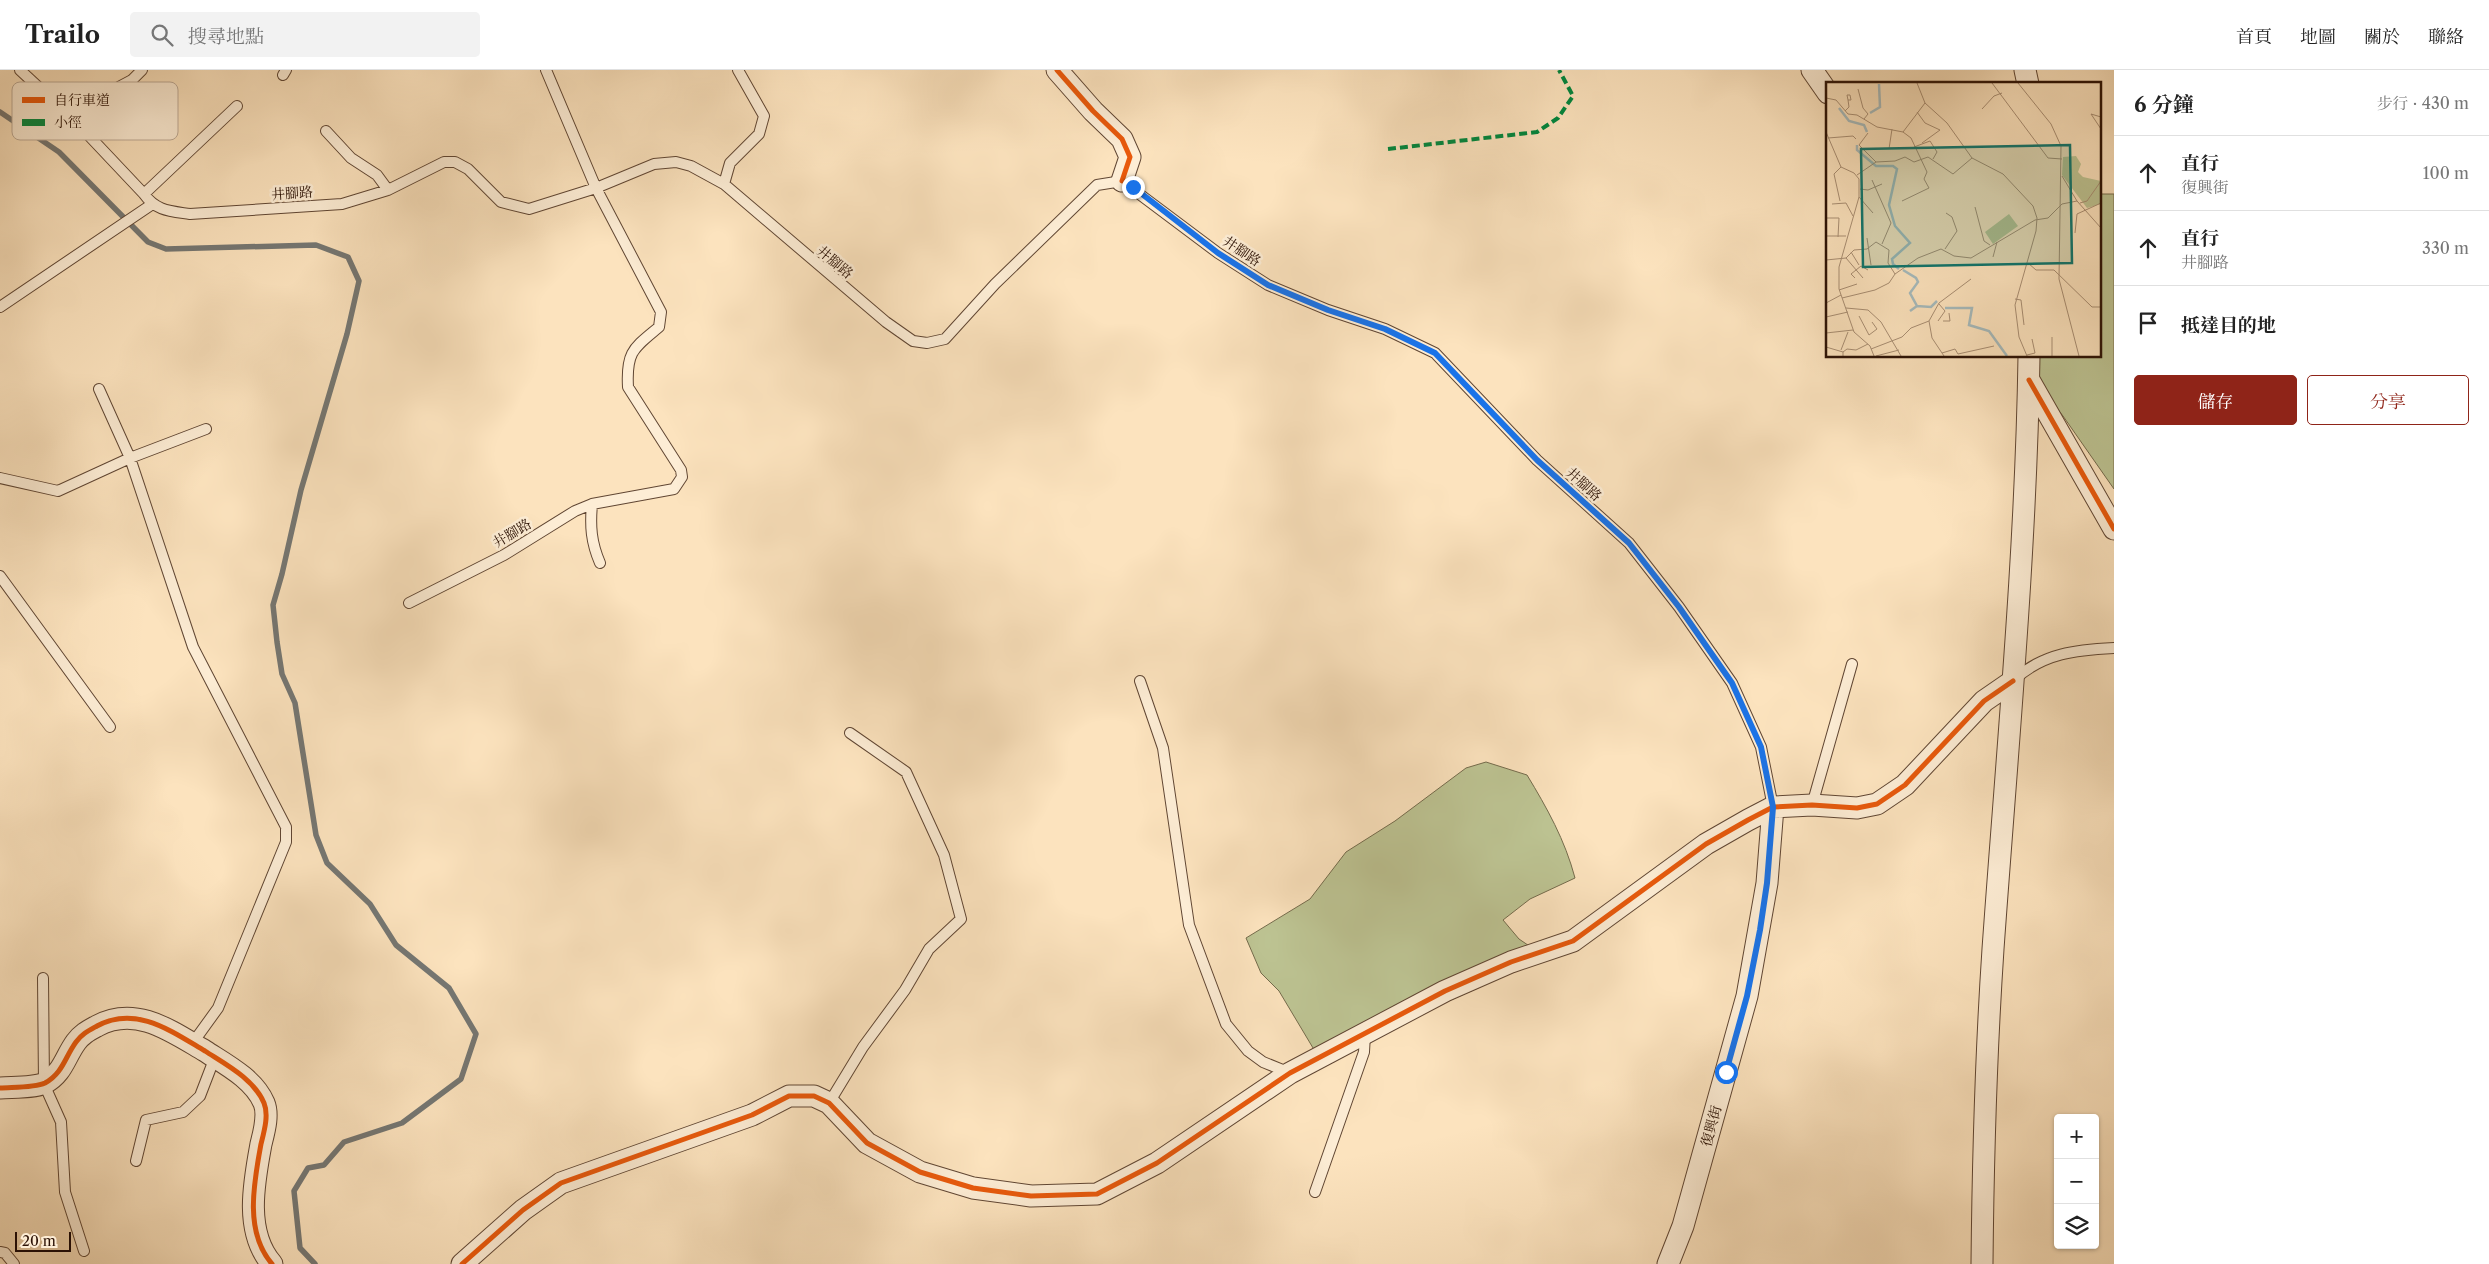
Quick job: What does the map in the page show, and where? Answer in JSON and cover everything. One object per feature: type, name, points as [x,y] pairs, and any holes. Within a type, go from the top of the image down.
[{"type":"street","points":[[1056,70],[1122,138],[1130,157],[1122,180]]},
{"type":"street","points":[[1812,70],[1826,90]]},
{"type":"street","points":[[1982,1264],[1983,1179],[1993,952],[2014,681],[2029,358]]},
{"type":"street","points":[[2029,380],[2114,528]]},
{"type":"street","points":[[462,1264],[523,1210],[561,1183],[752,1115],[789,1096],[814,1096],[829,1102],[867,1143],[920,1172],[973,1188],[1032,1196],[1097,1194],[1157,1163],[1290,1073],[1445,991],[1511,962],[1573,941],[1706,844],[1773,807],[1857,808],[1877,804],[1905,785],[1984,701],[2014,681]]},
{"type":"street","name":"復興街","points":[[1672,1261],[1747,996],[1767,883],[1773,807]]},
{"type":"street","points":[[0,1088],[44,1084],[62,1071],[68,1052],[81,1034],[104,1022],[132,1017],[156,1023],[215,1058],[251,1083],[265,1104],[266,1122],[256,1172],[254,1228],[265,1256],[272,1264]]},
{"type":"lane","points":[[20,70],[33,82]]},
{"type":"lane","points":[[128,82],[142,70]]},
{"type":"lane","name":"井腳路","points":[[409,603],[504,555],[575,510],[592,504],[674,489],[682,478],[681,470],[628,387],[628,373],[633,349],[659,327],[661,312],[596,188],[546,70]]},
{"type":"lane","points":[[724,184],[730,163],[759,134],[764,116],[738,70]]},
{"type":"lane","points":[[144,194],[237,106]]},
{"type":"lane","points":[[326,132],[351,158],[377,175],[388,190]]},
{"type":"lane","points":[[0,307],[152,205],[93,140]]},
{"type":"lane","name":"井腳路","points":[[152,205],[170,211],[190,214],[342,204],[388,190],[444,162],[455,162],[468,169],[501,202],[518,208],[529,209],[596,188],[654,164],[676,162],[699,170],[724,184],[886,322],[913,341],[927,343],[945,339],[995,284],[1097,185],[1122,180],[1218,253],[1268,285],[1328,310],[1385,329],[1435,353],[1537,460],[1629,543],[1679,607],[1732,683],[1761,747],[1773,807]]},
{"type":"lane","points":[[99,389],[130,458],[193,646],[286,827],[286,842],[218,1008],[192,1044]]},
{"type":"lane","points":[[0,478],[58,491],[130,458],[206,429]]},
{"type":"lane","points":[[592,504],[590,528],[592,544],[600,564]]},
{"type":"lane","points":[[0,576],[110,727]]},
{"type":"lane","points":[[2014,681],[2031,666],[2074,650],[2114,648]]},
{"type":"lane","points":[[1812,806],[1852,664]]},
{"type":"lane","points":[[1140,681],[1163,748],[1189,925],[1226,1024],[1248,1052],[1263,1062],[1290,1073]]},
{"type":"lane","points":[[829,1102],[863,1048],[905,990],[929,949],[962,919],[944,855],[906,772],[850,733]]},
{"type":"lane","points":[[43,978],[44,1084],[61,1122],[65,1192],[84,1251]]},
{"type":"lane","points":[[1315,1192],[1364,1052],[1365,1034]]},
{"type":"lane","points":[[136,1162],[146,1120],[183,1112],[200,1096],[215,1058]]},
{"type":"lane","points":[[0,1252],[5,1253],[14,1264]]},
{"type":"green space","points":[[2102,194],[2114,194],[2114,489],[2063,416],[2030,374],[2033,358],[2102,358]]},
{"type":"green space","points":[[1486,762],[1527,775],[1555,825],[1571,864],[1575,878],[1530,899],[1503,920],[1519,939],[1544,956],[1478,988],[1319,1058],[1279,991],[1261,973],[1246,938],[1310,899],[1346,852],[1395,821],[1466,768]]},
{"type":"waterway","points":[[0,112],[12,120]]},
{"type":"waterway","points":[[41,140],[59,152],[148,242],[166,249],[316,245],[348,257],[359,281],[347,334],[301,490],[273,605],[277,642],[282,674],[295,703],[316,835],[327,863],[370,904],[396,945],[449,988],[476,1034],[461,1079],[402,1123],[344,1142],[324,1165],[308,1168],[294,1191],[300,1248],[315,1264]]},
{"type":"marked path","points":[[1388,149],[1537,132],[1558,118],[1573,96],[1559,70]]},
{"type":"cycle path","points":[[1057,70],[1093,111],[1122,139],[1130,157],[1122,181]]},
{"type":"cycle path","points":[[2029,380],[2114,529]]},
{"type":"cycle path","points":[[462,1264],[523,1210],[561,1183],[752,1115],[789,1096],[814,1096],[829,1103],[867,1143],[920,1172],[973,1188],[1031,1196],[1097,1194],[1157,1163],[1290,1073],[1445,991],[1511,962],[1573,941],[1706,844],[1773,807],[1812,805],[1857,808],[1877,804],[1905,785],[1984,701],[2013,681]]},
{"type":"cycle path","points":[[0,1088],[29,1087],[45,1083],[60,1070],[78,1039],[97,1026],[111,1020],[126,1018],[153,1023],[192,1043],[221,1061],[246,1079],[264,1103],[266,1124],[256,1174],[253,1206],[257,1237],[263,1251],[272,1264]]},
{"type":"route","points":[[1133,187],[1218,253],[1268,285],[1328,310],[1385,329],[1424,346],[1435,353],[1537,460],[1629,543],[1679,607],[1732,683],[1761,747],[1773,807],[1767,883],[1760,930],[1747,996],[1726,1072]]}]
